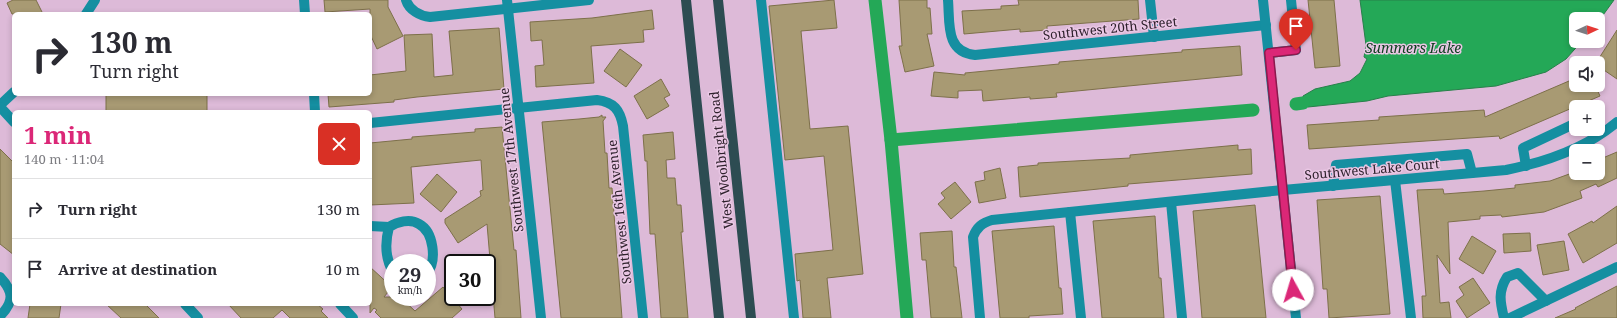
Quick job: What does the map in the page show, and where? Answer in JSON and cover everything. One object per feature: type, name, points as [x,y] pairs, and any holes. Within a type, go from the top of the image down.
[{"type":"main road","name":"West Woolbright Road","points":[[686,0],[719,318]]},
{"type":"main road","name":"West Woolbright Road","points":[[718,0],[751,318]]},
{"type":"street","points":[[87,12],[95,0]]},
{"type":"street","points":[[304,0],[305,12]]},
{"type":"street","points":[[406,0],[408,6],[421,16],[430,17],[508,4],[589,0]]},
{"type":"street","points":[[761,0],[794,318]]},
{"type":"street","name":"Southwest 20th Street","points":[[948,0],[952,43],[958,50],[966,54],[975,55],[1266,25]]},
{"type":"street","points":[[1150,0],[1154,36]]},
{"type":"street","points":[[1263,0],[1296,318]]},
{"type":"street","points":[[1269,53],[1296,50],[1291,0]]},
{"type":"street","name":"Southwest 17th Avenue","points":[[508,4],[541,318]]},
{"type":"street","points":[[12,94],[0,106],[12,120]]},
{"type":"street","points":[[314,96],[316,110]]},
{"type":"street","name":"Southwest 16th Avenue","points":[[519,108],[597,100],[606,101],[615,106],[621,114],[643,318]]},
{"type":"street","points":[[372,123],[519,108]]},
{"type":"street","name":"Southwest Lake Court","points":[[1605,128],[1617,122]]},
{"type":"street","points":[[1526,166],[1523,148],[1569,126]]},
{"type":"street","name":"Southwest Lake Court","points":[[980,318],[973,237],[976,229],[983,223],[992,220],[1283,190],[1506,170],[1526,166],[1561,155],[1590,136]]},
{"type":"street","points":[[1333,186],[1336,164],[1467,154],[1472,174]]},
{"type":"street","points":[[1395,180],[1411,318]]},
{"type":"street","points":[[1171,202],[1182,318]]},
{"type":"street","points":[[1070,212],[1081,318]]},
{"type":"street","points":[[372,226],[389,227],[396,223],[419,223],[430,240],[432,254]]},
{"type":"street","points":[[388,254],[386,238],[389,227]]},
{"type":"street","points":[[1510,318],[1617,267]]},
{"type":"street","points":[[1504,318],[1500,302],[1501,286],[1507,277],[1518,273],[1546,301]]},
{"type":"street","points":[[0,277],[9,287],[11,296],[9,305],[0,316]]},
{"type":"street","points":[[187,306],[198,318]]},
{"type":"street","points":[[342,306],[353,318]]},
{"type":"water","name":"Summers Lake","points":[[1360,0],[1614,0],[1605,12],[1569,12],[1569,48],[1576,48],[1566,59],[1546,72],[1496,86],[1388,96],[1367,101],[1308,107],[1303,103],[1303,96],[1315,89],[1350,81],[1360,73],[1367,59],[1364,57],[1366,45]]},
{"type":"building","points":[[13,0],[36,0],[42,12],[12,12],[12,14],[7,3]]},
{"type":"building","points":[[324,0],[388,0],[388,7],[403,36],[377,49],[372,38],[372,12],[370,12],[370,9],[325,12]]},
{"type":"building","points":[[834,0],[837,28],[801,31],[810,129],[848,126],[863,274],[827,278],[831,318],[803,318],[800,280],[797,281],[795,254],[833,250],[824,156],[785,160],[769,6]]},
{"type":"building","points":[[899,0],[927,0],[927,8],[930,8],[932,34],[927,34],[934,66],[905,72],[899,46],[902,46]]},
{"type":"building","points":[[1018,0],[1138,0],[1139,19],[1047,26],[1047,30],[1020,32],[1020,29],[964,34],[962,11],[1001,9],[1001,6],[1019,5]]},
{"type":"building","points":[[1308,0],[1334,0],[1340,66],[1315,68]]},
{"type":"building","points":[[652,10],[654,29],[643,30],[644,42],[591,46],[594,83],[536,87],[535,66],[544,65],[542,40],[531,41],[530,22],[592,18]]},
{"type":"building","points":[[499,28],[504,89],[417,97],[394,100],[394,102],[329,107],[328,96],[372,96],[372,75],[406,71],[404,35],[432,34],[434,77],[453,75],[449,31]]},
{"type":"building","points":[[1617,30],[1617,79],[1605,71],[1605,56],[1600,56]]},
{"type":"building","points":[[1240,46],[1242,75],[1056,93],[1057,97],[1030,99],[1030,97],[983,101],[982,90],[958,91],[958,98],[931,96],[934,72],[965,75],[965,73],[1059,64],[1059,62]]},
{"type":"building","points":[[620,49],[642,65],[626,87],[604,71]]},
{"type":"building","points":[[661,79],[670,95],[664,98],[669,106],[647,119],[634,96]]},
{"type":"building","points":[[1569,81],[1569,92],[1598,92],[1600,96],[1591,100],[1569,100],[1569,109],[1500,139],[1499,136],[1309,149],[1307,125],[1379,120],[1379,117],[1484,110],[1485,117]]},
{"type":"building","points":[[106,96],[207,96],[207,110],[106,110]]},
{"type":"building","points":[[602,115],[602,117],[606,117],[603,121],[605,153],[607,153],[609,188],[612,188],[622,318],[561,318],[542,122],[599,117]]},
{"type":"building","points":[[502,127],[514,250],[516,250],[521,318],[495,318],[494,306],[496,306],[496,254],[490,254],[487,224],[458,243],[445,223],[445,219],[481,196],[480,191],[483,190],[481,160],[411,167],[414,203],[372,205],[372,143],[412,139],[412,137],[475,132],[475,129]]},
{"type":"building","points":[[673,132],[675,159],[666,160],[667,178],[675,178],[677,205],[681,205],[683,232],[681,232],[688,318],[661,318],[655,234],[650,234],[647,161],[645,161],[643,135]]},
{"type":"building","points":[[1238,145],[1238,150],[1251,149],[1252,174],[1128,184],[1128,186],[1020,197],[1018,167],[1038,165],[1038,163],[1130,158],[1130,155]]},
{"type":"building","points":[[0,149],[12,161],[12,253],[0,244]]},
{"type":"building","points":[[1617,152],[1617,178],[1598,187],[1596,184],[1580,191],[1582,198],[1544,212],[1502,217],[1501,215],[1480,216],[1480,219],[1448,222],[1450,274],[1437,255],[1440,303],[1449,302],[1451,318],[1423,318],[1422,296],[1426,296],[1417,190],[1443,189],[1444,194],[1515,188],[1515,185],[1550,181],[1569,174],[1569,180],[1605,180],[1605,157]]},
{"type":"building","points":[[1000,168],[1006,198],[979,203],[975,182],[985,180],[984,172]]},
{"type":"building","points":[[437,174],[457,192],[441,212],[420,194]]},
{"type":"building","points":[[955,182],[971,202],[951,219],[938,204],[945,198],[941,193]]},
{"type":"building","points":[[1380,196],[1390,314],[1329,318],[1327,289],[1323,289],[1317,200]]},
{"type":"building","points":[[1255,205],[1266,318],[1202,318],[1193,211]]},
{"type":"building","points":[[1617,206],[1617,243],[1583,263],[1568,234],[1592,221],[1593,223]]},
{"type":"building","points":[[1155,216],[1159,278],[1161,278],[1164,318],[1102,318],[1093,221]]},
{"type":"building","points":[[1054,226],[1059,288],[1061,288],[1063,314],[1029,316],[1029,318],[1000,318],[992,231]]},
{"type":"building","points":[[952,231],[954,267],[956,267],[962,318],[931,318],[926,260],[922,260],[920,233]]},
{"type":"building","points":[[1530,233],[1531,251],[1504,253],[1503,234]]},
{"type":"building","points":[[1472,236],[1496,251],[1483,274],[1459,259]]},
{"type":"building","points":[[1564,241],[1569,270],[1543,275],[1537,245]]},
{"type":"building","points":[[372,269],[384,280],[384,306],[410,306],[415,311],[421,306],[436,306],[436,293],[443,287],[444,306],[459,306],[462,309],[452,318],[381,318],[375,312],[377,310],[374,308],[370,313],[370,306],[372,306]]},
{"type":"building","points":[[1473,278],[1490,303],[1467,318],[1456,301],[1464,295],[1459,287]]},
{"type":"building","points":[[1617,286],[1617,318],[1555,318],[1576,309],[1575,308]]},
{"type":"building","points":[[30,306],[61,306],[59,318],[28,318]]},
{"type":"building","points":[[108,306],[147,306],[159,318],[121,318]]},
{"type":"building","points":[[230,306],[319,306],[323,309],[321,311],[328,318],[290,318],[282,310],[273,318],[241,318]]},
{"type":"waterway","points":[[875,0],[891,140],[907,318]]},
{"type":"waterway","points":[[1296,104],[1303,103]]},
{"type":"waterway","points":[[891,140],[1253,110]]},
{"type":"route","points":[[1293,290],[1269,53],[1296,50]]}]
